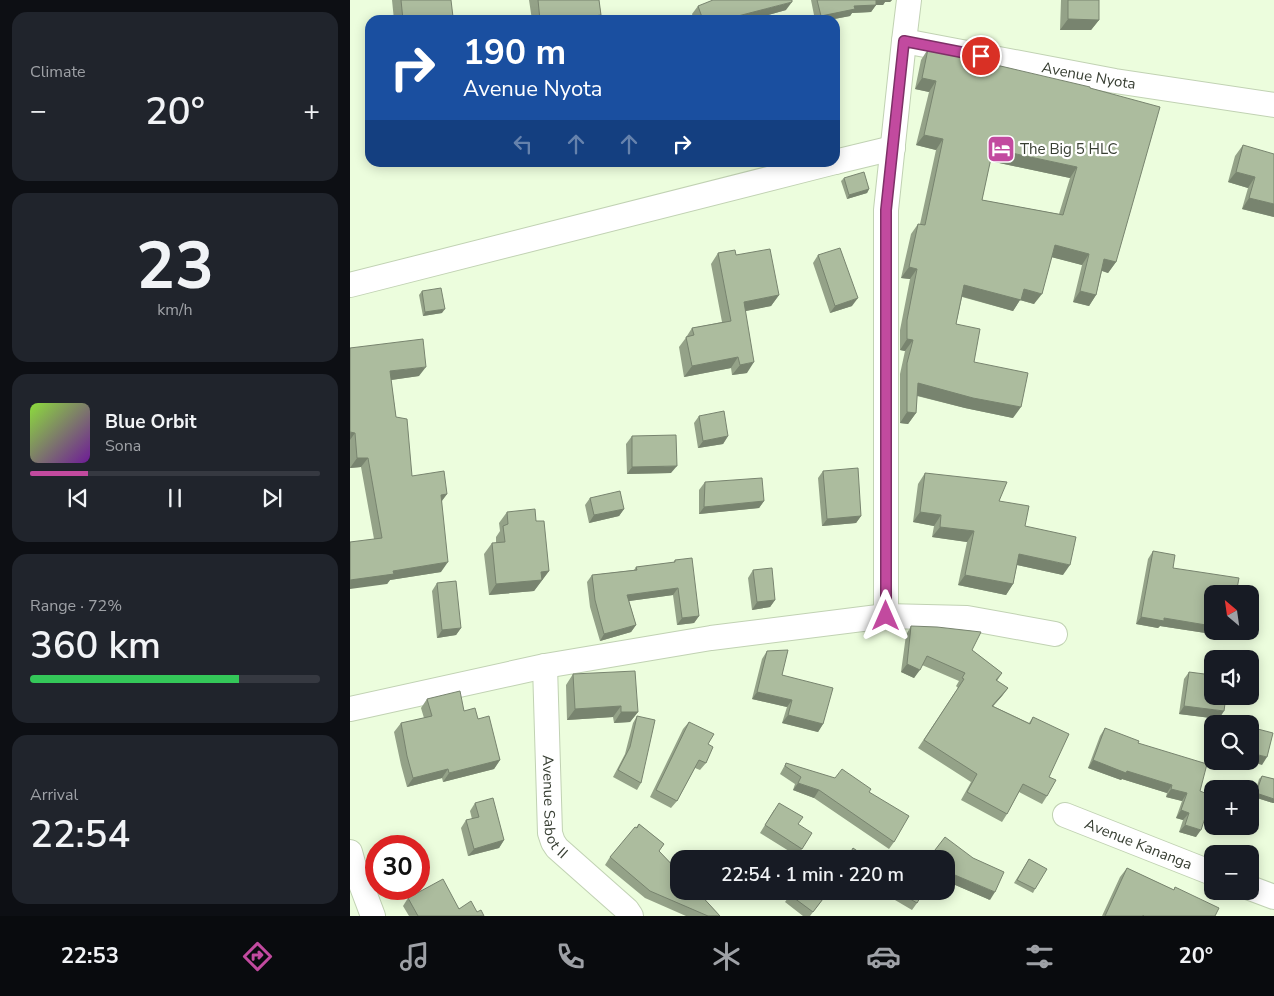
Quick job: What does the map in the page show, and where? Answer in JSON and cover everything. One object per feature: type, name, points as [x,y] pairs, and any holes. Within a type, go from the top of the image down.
[{"type":"street","points":[[886,616],[886,210],[909,0]]},
{"type":"street","name":"Avenue Nyota","points":[[904,41],[1115,82],[1274,105]]},
{"type":"street","points":[[840,161],[893,148]]},
{"type":"street","points":[[350,285],[815,167]]},
{"type":"street","points":[[350,709],[545,666],[711,638],[886,616],[967,618],[1055,634]]},
{"type":"street","name":"Avenue Sabot II","points":[[545,666],[550,833],[553,842],[557,848],[627,910],[631,916]]},
{"type":"street","name":"Avenue Kananga","points":[[1065,815],[1204,870]]},
{"type":"street","points":[[350,852],[374,916]]},
{"type":"street","points":[[1259,891],[1274,897]]},
{"type":"building","points":[[401,0],[451,0],[453,15],[402,15]]},
{"type":"building","points":[[538,0],[599,0],[601,15],[540,15]]},
{"type":"building","points":[[713,0],[792,0],[792,2],[742,15],[701,15],[698,6]]},
{"type":"building","points":[[817,0],[876,0],[876,5],[854,6],[855,9],[821,15]]},
{"type":"building","points":[[1068,0],[1099,0],[1099,20],[1068,19]]},
{"type":"building","points":[[928,49],[1090,87],[1160,107],[1116,262],[1104,259],[1096,295],[1080,291],[1089,254],[1055,245],[1042,294],[1024,289],[1021,300],[964,285],[956,324],[980,329],[974,362],[1028,373],[1021,407],[973,398],[918,383],[916,413],[907,412],[907,363],[913,340],[907,339],[907,320],[917,269],[909,267],[918,224],[925,225],[943,139],[924,135],[936,81],[922,78]],"holes":[[[993,149],[1077,167],[1063,215],[982,200]]]},
{"type":"building","points":[[1243,145],[1274,154],[1274,204],[1249,198],[1255,177],[1236,172]]},
{"type":"building","points":[[864,172],[869,189],[849,195],[844,178]]},
{"type":"building","points":[[840,248],[858,298],[835,306],[818,255]]},
{"type":"building","points":[[770,249],[779,295],[744,302],[754,362],[740,365],[738,357],[692,366],[686,337],[694,335],[692,328],[731,321],[718,253],[735,250],[736,255]]},
{"type":"building","points":[[441,288],[445,309],[425,312],[422,291]]},
{"type":"building","points":[[423,339],[426,367],[390,371],[396,417],[407,419],[412,476],[444,471],[447,494],[441,495],[448,562],[393,571],[394,574],[350,580],[350,542],[382,538],[368,458],[357,458],[355,433],[350,432],[350,348]]},
{"type":"building","points":[[724,411],[728,436],[703,441],[699,416]]},
{"type":"building","points":[[676,435],[677,466],[632,467],[632,436]]},
{"type":"building","points":[[858,468],[861,516],[827,519],[823,471]]},
{"type":"building","points":[[925,473],[1007,482],[999,501],[1029,506],[1025,526],[1076,537],[1070,565],[1019,554],[1013,584],[965,575],[974,531],[940,527],[941,515],[920,512]]},
{"type":"building","points":[[762,478],[764,501],[704,507],[705,482]]},
{"type":"building","points":[[620,491],[624,509],[594,515],[590,498]]},
{"type":"building","points":[[535,509],[536,521],[544,521],[549,571],[541,572],[542,580],[496,584],[492,543],[505,542],[503,526],[508,524],[507,512]]},
{"type":"building","points":[[1153,551],[1175,555],[1173,568],[1239,578],[1238,585],[1204,585],[1204,625],[1164,618],[1164,621],[1141,617]]},
{"type":"building","points":[[692,558],[699,616],[682,618],[678,588],[627,595],[636,625],[604,634],[595,600],[592,575],[637,570],[636,567]]},
{"type":"building","points":[[772,568],[775,600],[757,602],[753,570]]},
{"type":"building","points":[[456,581],[461,628],[442,630],[437,583]]},
{"type":"building","points":[[911,626],[981,632],[972,650],[1002,673],[996,680],[1008,688],[992,706],[1030,724],[1033,717],[1069,734],[1049,777],[1056,780],[1047,796],[1023,784],[1007,814],[967,792],[977,774],[924,740],[964,679],[962,678],[965,673],[927,656],[920,670],[907,664]]},
{"type":"building","points":[[788,650],[782,675],[833,688],[823,724],[788,715],[792,700],[757,692],[767,651]]},
{"type":"building","points":[[635,671],[638,712],[621,712],[621,706],[575,709],[573,674]]},
{"type":"building","points":[[1189,672],[1204,674],[1204,705],[1225,705],[1224,711],[1184,706]]},
{"type":"building","points":[[460,691],[464,711],[475,708],[478,719],[489,716],[500,760],[449,773],[448,769],[413,778],[401,723],[432,716],[427,699]]},
{"type":"building","points":[[637,716],[655,720],[641,783],[618,770],[630,747]]},
{"type":"building","points":[[689,722],[714,734],[708,744],[713,747],[706,763],[699,760],[677,801],[656,790]]},
{"type":"building","points":[[1105,728],[1139,741],[1138,743],[1204,763],[1205,770],[1200,791],[1204,793],[1204,821],[1201,830],[1185,825],[1189,813],[1181,810],[1187,793],[1171,789],[1172,785],[1127,771],[1126,773],[1093,760]]},
{"type":"building","points":[[1259,729],[1273,733],[1267,757],[1259,755]]},
{"type":"building","points":[[786,763],[835,778],[842,769],[871,789],[869,792],[909,816],[894,842],[819,790],[798,783],[801,777],[785,766]]},
{"type":"building","points":[[1262,776],[1274,779],[1274,799],[1259,794],[1259,784]]},
{"type":"building","points":[[493,798],[504,840],[474,849],[466,820],[479,817],[475,803]]},
{"type":"building","points":[[779,803],[803,817],[798,824],[812,833],[802,849],[765,825]]},
{"type":"building","points":[[639,824],[664,844],[659,851],[670,863],[670,900],[650,891],[610,857],[635,827],[637,828]]},
{"type":"building","points":[[945,837],[973,858],[1004,872],[995,892],[955,875],[955,850],[935,850]]},
{"type":"building","points":[[1029,859],[1047,869],[1035,889],[1017,880]]},
{"type":"building","points":[[1127,868],[1174,890],[1175,887],[1219,908],[1215,916],[1105,916]]},
{"type":"building","points":[[443,879],[459,909],[471,901],[477,912],[481,910],[484,916],[418,916],[409,900],[430,900],[430,886]]},
{"type":"building","points":[[671,900],[705,900],[720,916],[708,916]]},
{"type":"building","points":[[797,900],[822,900],[813,912]]},
{"type":"place","name":"The Big 5 HLC","points":[[1001,149]]},
{"type":"route","points":[[886,616],[886,210],[904,41],[981,56]]}]
